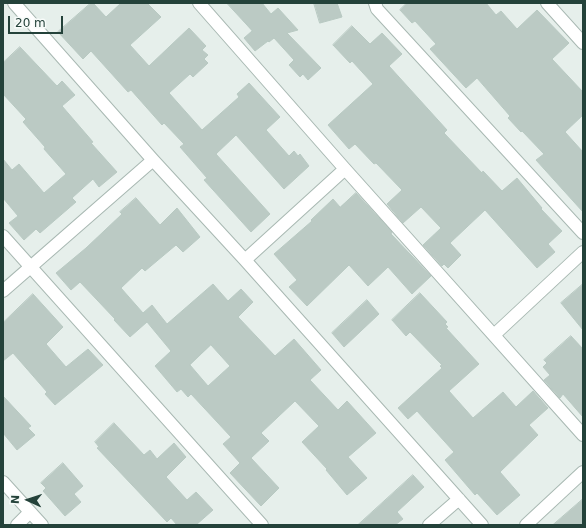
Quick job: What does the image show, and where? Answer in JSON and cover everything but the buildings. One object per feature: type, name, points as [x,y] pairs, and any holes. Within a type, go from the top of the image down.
[{"type":"street","points":[[14,3],[153,160],[245,260],[482,525]]},
{"type":"street","points":[[200,3],[345,169],[583,435]]},
{"type":"street","points":[[376,3],[378,9],[583,233]]},
{"type":"street","points":[[547,3],[583,43]]},
{"type":"street","points":[[3,291],[153,160]]},
{"type":"street","points":[[245,260],[345,169]]},
{"type":"street","points":[[3,236],[262,525]]},
{"type":"street","points":[[494,335],[583,252]]},
{"type":"street","points":[[526,525],[583,472]]},
{"type":"street","points":[[3,482],[42,525]]},
{"type":"street","points":[[429,525],[459,499]]},
{"type":"street","points":[[17,525],[30,512]]}]
